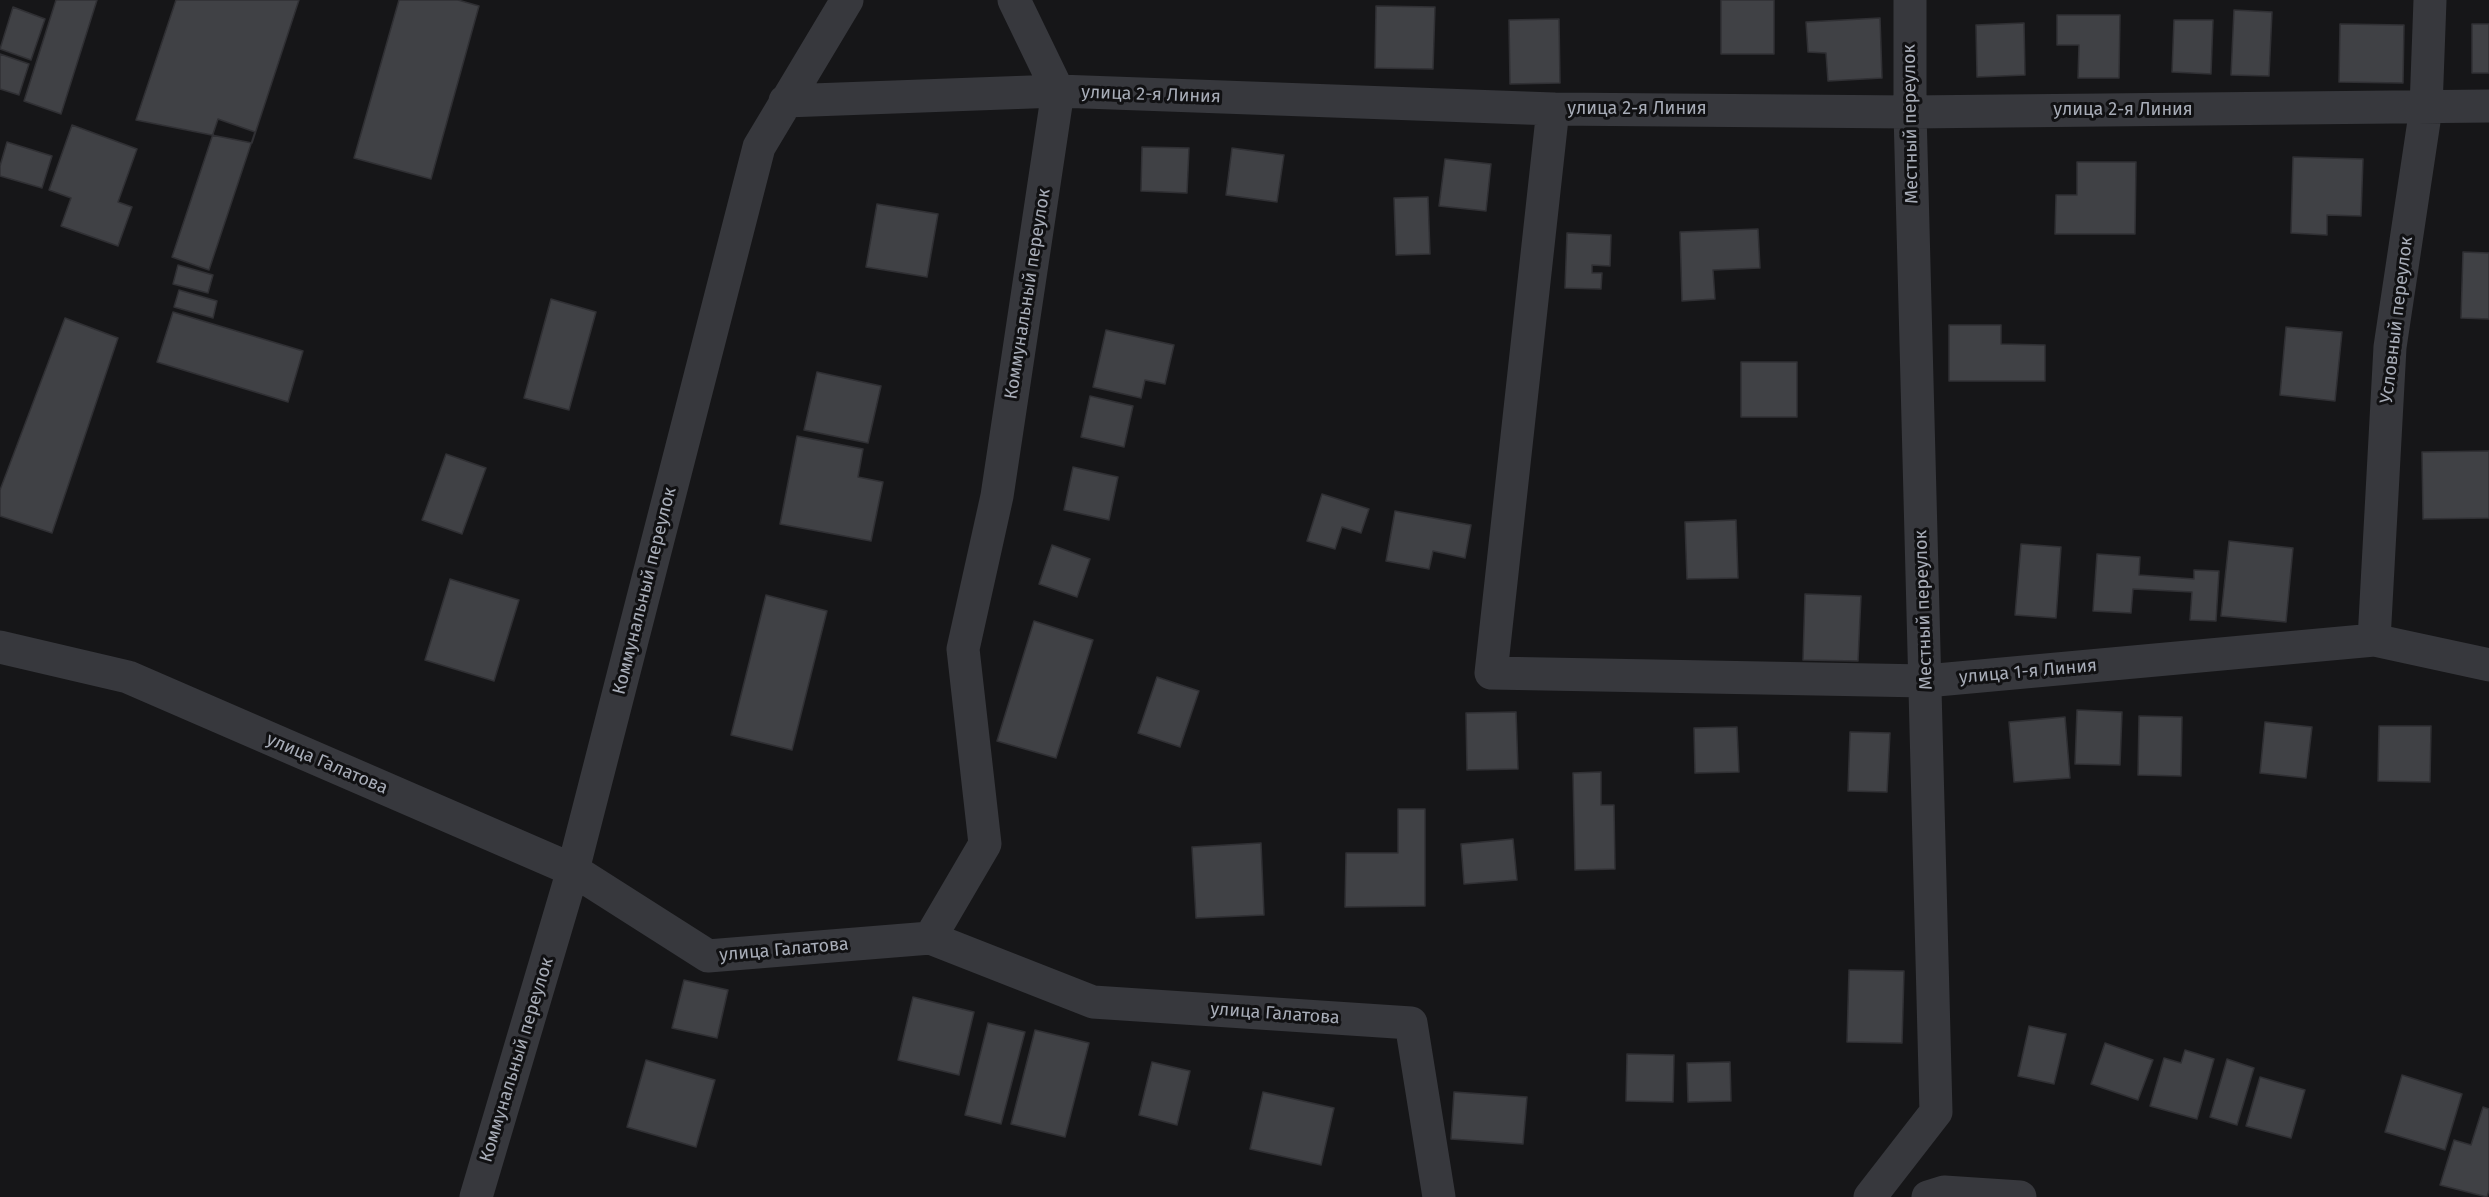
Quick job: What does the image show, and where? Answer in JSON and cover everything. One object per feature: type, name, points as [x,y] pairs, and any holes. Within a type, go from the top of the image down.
[{"type":"street","name":"Коммунальный переулок","points":[[476,1197],[573,870],[759,147],[847,0]]},
{"type":"street","points":[[1014,0],[1058,92]]},
{"type":"street","name":"Местный переулок","points":[[1870,1197],[1936,1112],[1910,112],[1910,0]]},
{"type":"street","name":"Условный переулок","points":[[2374,640],[2390,347],[2426,108],[2430,0]]},
{"type":"street","name":"Коммунальный переулок","points":[[930,938],[986,844],[963,649],[997,496],[1058,92]]},
{"type":"street","name":"улица 2-я Линия","points":[[785,101],[1058,92],[1553,109],[1910,112],[2489,106]]},
{"type":"street","name":"улица 1-я Линия","points":[[1553,109],[1491,673],[1926,681],[2374,640],[2489,665]]},
{"type":"street","name":"улица Галатова","points":[[1,652],[128,677],[573,870],[708,956],[930,938],[1093,1002],[1411,1023],[1439,1197]]},
{"type":"street","points":[[1928,1197],[1944,1192],[2020,1197]]},
{"type":"building","points":[[56,0],[97,0],[61,114],[24,101]]},
{"type":"building","points":[[176,0],[299,0],[252,143],[136,120]]},
{"type":"building","points":[[399,0],[458,0],[479,6],[431,179],[354,158]]},
{"type":"building","points":[[1721,0],[1774,0],[1774,54],[1721,54]]},
{"type":"building","points":[[1376,6],[1435,7],[1433,69],[1375,68]]},
{"type":"building","points":[[13,7],[45,19],[31,60],[0,49]]},
{"type":"building","points":[[2234,10],[2272,12],[2269,76],[2231,75]]},
{"type":"building","points":[[2057,15],[2120,15],[2119,78],[2078,78],[2079,45],[2057,45]]},
{"type":"building","points":[[1880,18],[1882,78],[1828,81],[1826,53],[1808,52],[1806,22]]},
{"type":"building","points":[[1559,19],[1560,83],[1510,84],[1509,20]]},
{"type":"building","points":[[2174,20],[2213,20],[2211,74],[2172,72]]},
{"type":"building","points":[[2024,23],[2025,75],[1977,77],[1976,25]]},
{"type":"building","points":[[2340,24],[2404,25],[2403,83],[2339,82]]},
{"type":"building","points":[[2472,24],[2489,24],[2489,73],[2472,73]]},
{"type":"building","points":[[0,54],[29,64],[19,95],[0,89]]},
{"type":"building","points":[[218,119],[255,132],[209,270],[172,257]]},
{"type":"building","points":[[72,125],[137,149],[118,202],[132,207],[118,246],[61,226],[71,198],[49,190]]},
{"type":"building","points":[[7,142],[52,156],[42,188],[0,176],[0,166]]},
{"type":"building","points":[[1142,147],[1189,148],[1187,193],[1141,191]]},
{"type":"building","points":[[1232,148],[1284,155],[1277,202],[1226,195]]},
{"type":"building","points":[[2293,157],[2363,159],[2361,216],[2327,215],[2327,235],[2291,233]]},
{"type":"building","points":[[1445,159],[1491,164],[1486,211],[1439,206]]},
{"type":"building","points":[[2077,162],[2136,162],[2135,234],[2055,234],[2056,195],[2077,195]]},
{"type":"building","points":[[1428,197],[1430,254],[1396,255],[1394,198]]},
{"type":"building","points":[[877,204],[938,214],[927,277],[866,267]]},
{"type":"building","points":[[1758,229],[1760,268],[1713,270],[1715,299],[1682,301],[1680,232]]},
{"type":"building","points":[[1567,233],[1611,235],[1610,266],[1592,265],[1592,273],[1602,273],[1601,289],[1565,288]]},
{"type":"building","points":[[2463,252],[2489,253],[2489,319],[2461,318]]},
{"type":"building","points":[[178,265],[213,275],[208,293],[173,284]]},
{"type":"building","points":[[179,290],[217,301],[213,318],[174,307]]},
{"type":"building","points":[[551,299],[596,312],[569,410],[524,398]]},
{"type":"building","points":[[173,312],[303,351],[288,402],[157,362]]},
{"type":"building","points":[[65,318],[118,338],[52,533],[0,516],[0,490]]},
{"type":"building","points":[[1949,325],[2001,325],[2001,344],[2045,345],[2045,381],[1949,381]]},
{"type":"building","points":[[2286,327],[2342,332],[2335,401],[2280,395]]},
{"type":"building","points":[[1106,330],[1174,345],[1165,384],[1145,380],[1141,398],[1093,387]]},
{"type":"building","points":[[1741,362],[1797,362],[1797,417],[1741,417]]},
{"type":"building","points":[[817,372],[881,386],[868,443],[804,430]]},
{"type":"building","points":[[1090,396],[1133,406],[1124,447],[1081,437]]},
{"type":"building","points":[[797,436],[863,449],[858,477],[883,482],[871,541],[780,524]]},
{"type":"building","points":[[2489,451],[2489,518],[2423,519],[2422,452]]},
{"type":"building","points":[[446,454],[486,468],[462,534],[422,520]]},
{"type":"building","points":[[1073,467],[1118,477],[1109,520],[1064,510]]},
{"type":"building","points":[[1322,494],[1369,509],[1361,533],[1342,527],[1335,549],[1307,541]]},
{"type":"building","points":[[1395,511],[1471,525],[1465,558],[1433,551],[1429,569],[1386,561]]},
{"type":"building","points":[[1736,520],[1738,578],[1687,579],[1685,522]]},
{"type":"building","points":[[2229,541],[2293,548],[2286,622],[2221,616]]},
{"type":"building","points":[[2021,544],[2061,547],[2056,618],[2015,615]]},
{"type":"building","points":[[1052,545],[1090,559],[1077,597],[1039,584]]},
{"type":"building","points":[[2097,554],[2140,557],[2139,575],[2194,579],[2194,570],[2219,571],[2216,621],[2190,620],[2192,592],[2133,589],[2131,613],[2093,611]]},
{"type":"building","points":[[450,579],[519,600],[494,681],[425,660]]},
{"type":"building","points":[[1805,594],[1861,596],[1858,661],[1803,660]]},
{"type":"building","points":[[766,595],[827,611],[792,750],[731,735]]},
{"type":"building","points":[[1034,621],[1093,640],[1056,758],[997,741]]},
{"type":"building","points":[[1157,677],[1199,691],[1180,747],[1138,733]]},
{"type":"building","points":[[2077,710],[2122,712],[2120,765],[2075,764]]},
{"type":"building","points":[[1516,712],[1518,769],[1467,770],[1466,713]]},
{"type":"building","points":[[2139,716],[2182,717],[2181,776],[2138,775]]},
{"type":"building","points":[[2065,717],[2070,778],[2014,782],[2009,722]]},
{"type":"building","points":[[2265,722],[2312,727],[2306,778],[2260,773]]},
{"type":"building","points":[[2379,726],[2431,726],[2430,782],[2378,781]]},
{"type":"building","points":[[1737,727],[1739,772],[1695,773],[1694,728]]},
{"type":"building","points":[[1850,732],[1890,733],[1887,792],[1848,791]]},
{"type":"building","points":[[1601,772],[1601,805],[1614,805],[1615,869],[1575,870],[1573,773]]},
{"type":"building","points":[[1398,809],[1425,809],[1425,906],[1345,907],[1346,853],[1398,853]]},
{"type":"building","points":[[1513,839],[1517,880],[1464,884],[1461,844]]},
{"type":"building","points":[[1261,843],[1264,915],[1196,918],[1192,847]]},
{"type":"building","points":[[1849,970],[1904,971],[1902,1043],[1847,1042]]},
{"type":"building","points":[[684,980],[728,990],[717,1038],[672,1028]]},
{"type":"building","points":[[913,997],[974,1012],[959,1075],[898,1060]]},
{"type":"building","points":[[988,1023],[1025,1032],[1001,1124],[965,1115]]},
{"type":"building","points":[[2029,1026],[2066,1034],[2054,1084],[2018,1076]]},
{"type":"building","points":[[1035,1030],[1089,1043],[1065,1137],[1011,1124]]},
{"type":"building","points":[[2105,1043],[2153,1060],[2138,1100],[2091,1084]]},
{"type":"building","points":[[2185,1050],[2214,1059],[2197,1119],[2150,1106],[2164,1058],[2181,1063]]},
{"type":"building","points":[[1627,1054],[1674,1055],[1673,1102],[1626,1101]]},
{"type":"building","points":[[2227,1059],[2254,1068],[2237,1125],[2210,1117]]},
{"type":"building","points":[[646,1060],[715,1080],[696,1147],[627,1127]]},
{"type":"building","points":[[1152,1062],[1190,1071],[1177,1125],[1139,1115]]},
{"type":"building","points":[[1730,1062],[1731,1101],[1688,1102],[1687,1063]]},
{"type":"building","points":[[2402,1075],[2462,1094],[2445,1150],[2385,1132]]},
{"type":"building","points":[[2260,1077],[2305,1090],[2291,1138],[2246,1126]]},
{"type":"building","points":[[1263,1092],[1334,1108],[1321,1165],[1250,1149]]},
{"type":"building","points":[[1454,1092],[1527,1097],[1523,1144],[1451,1139]]},
{"type":"building","points":[[2483,1107],[2489,1109],[2489,1190],[2487,1197],[2440,1185],[2454,1140],[2471,1145]]}]
